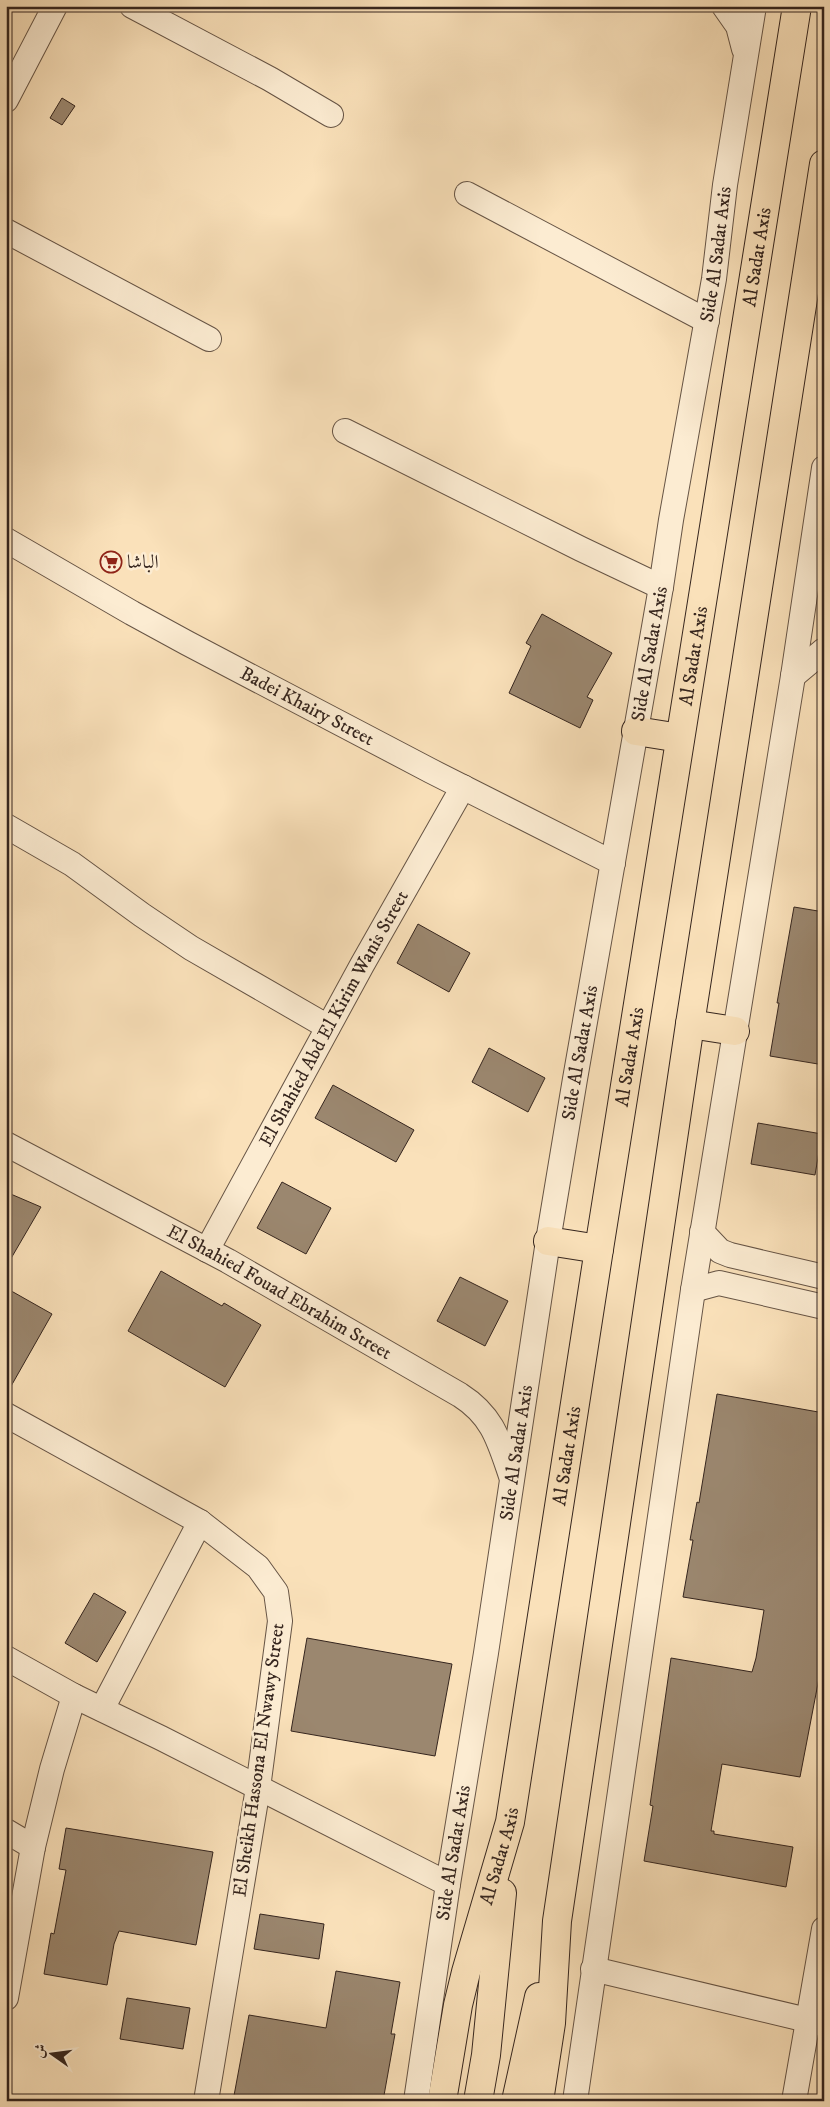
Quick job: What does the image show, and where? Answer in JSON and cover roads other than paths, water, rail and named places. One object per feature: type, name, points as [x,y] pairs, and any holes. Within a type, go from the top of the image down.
[{"type":"main road","name":"Al Sadat Axis","points":[[442,2101],[464,1980],[510,1822],[796,6]]},
{"type":"main road","points":[[516,2101],[557,1921],[690,1024],[823,171]]},
{"type":"main road","points":[[636,731],[680,738]]},
{"type":"main road","points":[[690,1024],[735,1031]]},
{"type":"main road","points":[[548,1241],[599,1249]]},
{"type":"main road","points":[[478,2101],[486,2055],[510,1822]]},
{"type":"main road","points":[[539,2101],[551,2023],[557,1921]]},
{"type":"street","points":[[6,100],[55,6]]},
{"type":"street","points":[[132,6],[270,79],[331,115]]},
{"type":"street","points":[[724,6],[734,18],[741,33],[746,59]]},
{"type":"street","name":"Side Al Sadat Axis","points":[[416,2101],[548,1241],[671,520],[707,321],[725,184],[754,6]]},
{"type":"street","points":[[466,194],[707,321]]},
{"type":"street","points":[[6,230],[209,339]]},
{"type":"street","points":[[345,431],[661,587]]},
{"type":"street","points":[[575,2101],[693,1290],[793,676],[824,468]]},
{"type":"street","name":"Badei Khairy Street","points":[[6,540],[148,622],[463,788],[612,863]]},
{"type":"street","points":[[793,676],[824,650]]},
{"type":"street","name":"El Shahied Abd El Kirim Wanis Street","points":[[207,1250],[328,1026],[463,788]]},
{"type":"street","points":[[6,826],[72,864],[191,948],[328,1026]]},
{"type":"street","name":"El Shahied Fouad Ebrahim Street","points":[[6,1144],[207,1250],[470,1401],[480,1409],[490,1422],[512,1480]]},
{"type":"street","points":[[702,1232],[720,1250],[730,1255],[824,1277]]},
{"type":"street","points":[[693,1290],[719,1283],[824,1307]]},
{"type":"street","name":"El Sheikh Hassona El Nwawy Street","points":[[6,1415],[200,1522],[258,1567],[276,1592],[280,1621],[258,1788],[206,2101]]},
{"type":"street","points":[[102,1709],[200,1522]]},
{"type":"street","points":[[6,1658],[74,1696],[448,1884]]},
{"type":"street","points":[[6,1996],[32,1847],[52,1769],[74,1696]]},
{"type":"street","points":[[6,1831],[32,1847]]},
{"type":"street","points":[[794,2101],[816,2022],[824,1929]]},
{"type":"street","points":[[593,1969],[816,2022]]},
{"type":"place","name":"الباشا","points":[[111,562]]}]
